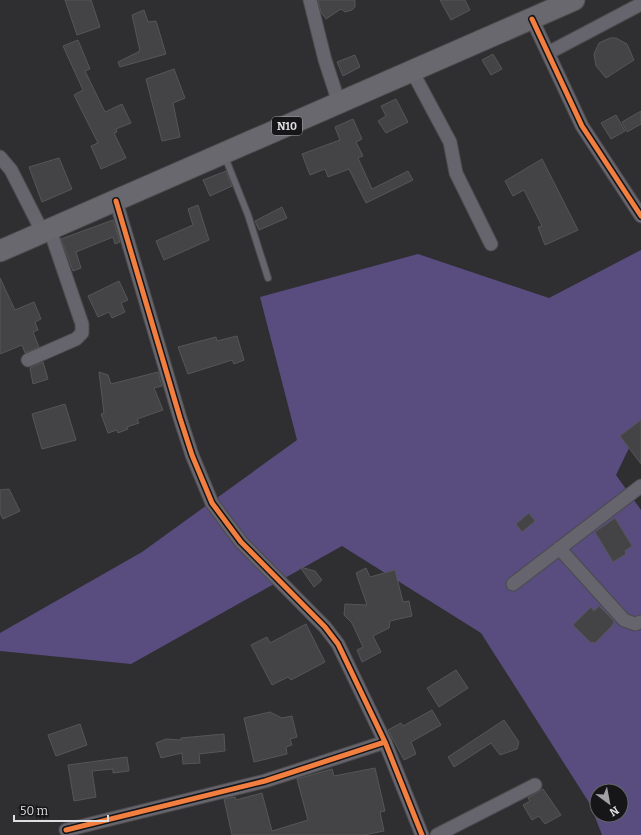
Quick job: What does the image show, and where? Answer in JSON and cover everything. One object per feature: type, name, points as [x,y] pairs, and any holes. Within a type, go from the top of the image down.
[{"type":"highway","name":"N10","points":[[0,251],[412,71],[539,10],[574,0]]},
{"type":"street","points":[[310,0],[325,60],[339,103]]},
{"type":"street","points":[[548,53],[641,4]]},
{"type":"street","points":[[539,10],[548,53],[582,126],[641,216]]},
{"type":"street","points":[[412,71],[450,142],[456,174],[491,244]]},
{"type":"street","points":[[0,157],[11,170],[47,231],[82,324],[82,333],[76,339],[28,360]]},
{"type":"street","points":[[116,201],[180,418],[192,455],[212,503],[241,542],[315,616],[338,644],[386,742],[422,835]]},
{"type":"street","points":[[513,584],[641,486]]},
{"type":"street","points":[[559,548],[624,620],[635,624],[641,622]]},
{"type":"street","points":[[66,830],[265,781],[386,742]]},
{"type":"street","points":[[437,835],[535,785]]},
{"type":"lane","points":[[224,154],[248,215],[268,278]]},
{"type":"shaded area","points":[[641,250],[641,423],[616,475],[641,510],[641,835],[602,835],[597,823],[629,823],[629,783],[589,783],[589,802],[481,633],[342,546],[131,664],[0,651],[0,633],[142,552],[297,440],[260,297],[418,254],[549,298]]},
{"type":"building","points":[[65,0],[91,0],[100,27],[77,35]]},
{"type":"building","points":[[318,0],[355,0],[355,7],[352,10],[345,12],[341,9],[326,19],[321,12]]},
{"type":"building","points":[[440,0],[465,0],[470,10],[451,20]]},
{"type":"building","points":[[144,10],[148,22],[156,21],[166,54],[120,67],[118,62],[140,51],[132,15]]},
{"type":"building","points":[[610,38],[616,38],[627,44],[634,60],[606,78],[596,66],[594,54],[599,43]]},
{"type":"building","points":[[78,40],[90,69],[85,71],[105,112],[122,104],[131,123],[116,129],[117,132],[114,133],[126,158],[101,169],[91,146],[98,143],[74,95],[83,90],[63,46]]},
{"type":"building","points":[[493,54],[502,69],[491,75],[482,60]]},
{"type":"building","points":[[355,55],[360,67],[343,76],[337,62]]},
{"type":"building","points":[[174,69],[185,98],[173,103],[180,137],[162,141],[146,79]]},
{"type":"building","points":[[396,99],[408,122],[386,133],[378,121],[386,116],[381,106]]},
{"type":"building","points":[[641,111],[641,124],[627,132],[622,122]]},
{"type":"building","points":[[616,115],[625,131],[611,139],[601,123]]},
{"type":"building","points":[[353,119],[362,139],[356,142],[363,156],[358,158],[372,189],[408,171],[413,180],[366,203],[349,169],[328,177],[325,169],[310,175],[302,154],[340,140],[335,127]]},
{"type":"building","points":[[59,158],[72,189],[42,202],[29,167]]},
{"type":"building","points":[[542,159],[578,230],[545,245],[538,227],[542,226],[524,190],[513,196],[505,181]]},
{"type":"building","points":[[226,171],[232,186],[210,196],[203,180]]},
{"type":"building","points":[[198,205],[209,240],[164,260],[156,241],[193,225],[188,209]]},
{"type":"building","points":[[282,207],[287,218],[259,230],[255,221]]},
{"type":"building","points":[[113,220],[120,242],[115,244],[113,237],[76,252],[81,268],[73,271],[61,239]]},
{"type":"building","points":[[0,278],[15,310],[34,302],[41,319],[35,322],[38,330],[33,332],[39,347],[25,353],[22,345],[0,354]]},
{"type":"building","points":[[119,281],[128,300],[121,303],[125,312],[112,318],[109,312],[98,317],[88,296]]},
{"type":"building","points":[[237,336],[244,360],[234,364],[232,360],[188,374],[178,347],[216,337],[217,341]]},
{"type":"building","points":[[43,362],[48,379],[33,384],[30,368]]},
{"type":"building","points":[[99,372],[108,375],[111,384],[158,372],[162,386],[154,388],[163,410],[137,419],[139,423],[127,427],[128,429],[118,433],[117,430],[108,433],[101,414],[104,413]]},
{"type":"building","points":[[65,404],[76,440],[42,449],[32,414]]},
{"type":"building","points":[[641,420],[641,464],[620,436]]},
{"type":"building","points":[[9,489],[20,511],[3,519],[0,513],[0,490]]},
{"type":"building","points":[[529,513],[535,521],[522,532],[516,524]]},
{"type":"building","points":[[615,518],[632,546],[625,551],[626,554],[613,562],[595,532]]},
{"type":"building","points":[[300,567],[315,571],[322,580],[314,587]]},
{"type":"building","points":[[366,568],[370,577],[395,570],[403,602],[409,601],[412,616],[390,621],[389,628],[373,636],[381,652],[362,662],[357,650],[363,647],[352,623],[344,615],[345,604],[367,605],[356,573]]},
{"type":"building","points":[[599,606],[614,621],[612,626],[595,643],[590,642],[573,625],[591,607],[594,611]]},
{"type":"building","points":[[306,624],[325,662],[291,680],[288,677],[272,685],[251,645],[267,637],[270,643]]},
{"type":"building","points":[[456,670],[468,688],[439,707],[427,688]]},
{"type":"building","points":[[432,710],[441,725],[411,742],[416,754],[404,760],[388,730],[401,723],[403,726]]},
{"type":"building","points":[[270,712],[282,718],[292,716],[297,737],[290,739],[292,745],[286,747],[287,754],[254,762],[244,718]]},
{"type":"building","points":[[504,720],[519,742],[517,749],[500,755],[491,743],[454,767],[448,757]]},
{"type":"building","points":[[80,724],[87,745],[56,756],[48,735]]},
{"type":"building","points":[[224,734],[225,751],[199,754],[200,763],[183,764],[182,753],[161,758],[156,743],[166,739],[181,740],[181,738]]},
{"type":"building","points":[[127,757],[129,771],[113,773],[113,769],[92,771],[96,797],[74,801],[68,765]]},
{"type":"building","points":[[375,768],[385,811],[380,812],[384,831],[364,835],[232,835],[224,799],[235,797],[236,800],[262,793],[272,831],[308,820],[297,779],[332,769],[334,776]]},
{"type":"building","points":[[543,789],[561,815],[545,824],[539,816],[532,820],[523,805],[530,801],[528,798]]},
{"type":"cycle path","points":[[532,19],[582,126],[641,216]]},
{"type":"cycle path","points":[[116,201],[180,418],[192,455],[212,503],[241,542],[325,627],[338,644],[385,742],[422,835]]},
{"type":"cycle path","points":[[66,830],[265,781],[385,742]]}]
